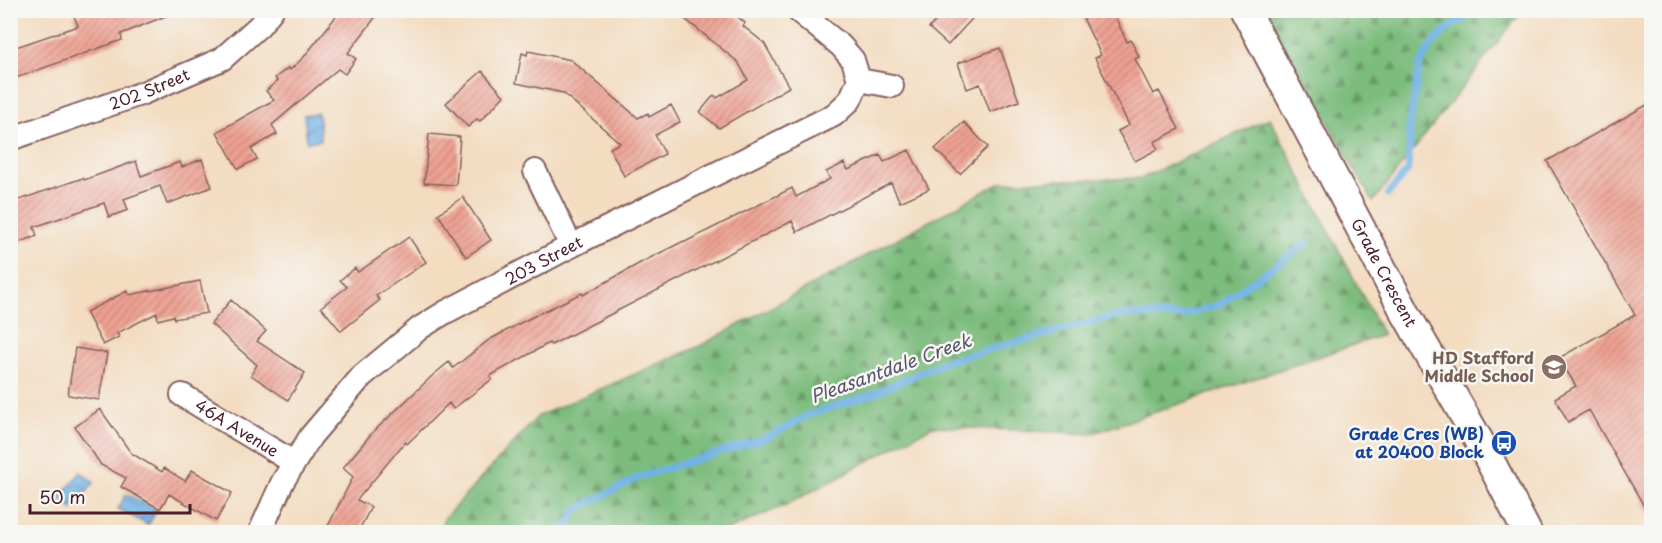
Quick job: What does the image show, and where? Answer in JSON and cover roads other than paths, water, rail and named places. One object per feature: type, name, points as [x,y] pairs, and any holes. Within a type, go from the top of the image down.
[{"type":"street","name":"202 Street","points":[[10,140],[143,93],[212,64],[222,59],[259,27],[272,10]]},
{"type":"street","points":[[798,10],[847,53],[853,60],[859,80],[892,86]]},
{"type":"street","name":"Grade Crescent","points":[[1245,10],[1408,317],[1527,532]]},
{"type":"street","name":"203 Street","points":[[260,532],[293,462],[311,436],[353,386],[396,346],[444,313],[571,246],[834,114],[850,100],[859,80]]},
{"type":"street","points":[[535,171],[571,246]]},
{"type":"street","name":"46A Avenue","points":[[182,395],[293,462]]},
{"type":"water","points":[[318,113],[321,140],[307,142],[304,115]]},
{"type":"water","points":[[81,472],[94,483],[72,509],[59,498]]},
{"type":"water","points":[[126,494],[157,510],[148,525],[118,509]]},
{"type":"waterway","name":"Pleasantdale Creek","points":[[1388,194],[1408,170],[1409,127],[1420,64],[1431,46],[1444,32],[1478,10]]},
{"type":"waterway","name":"Pleasantdale Creek","points":[[564,532],[577,509],[640,477],[766,438],[809,415],[870,395],[950,360],[1119,315],[1181,316],[1219,305],[1307,243]]},
{"type":"place","name":"HD Stafford Middle School","points":[[1554,367]]},
{"type":"place","name":"Grade Cres (WB) at 20400 Block","points":[[1504,443]]}]
